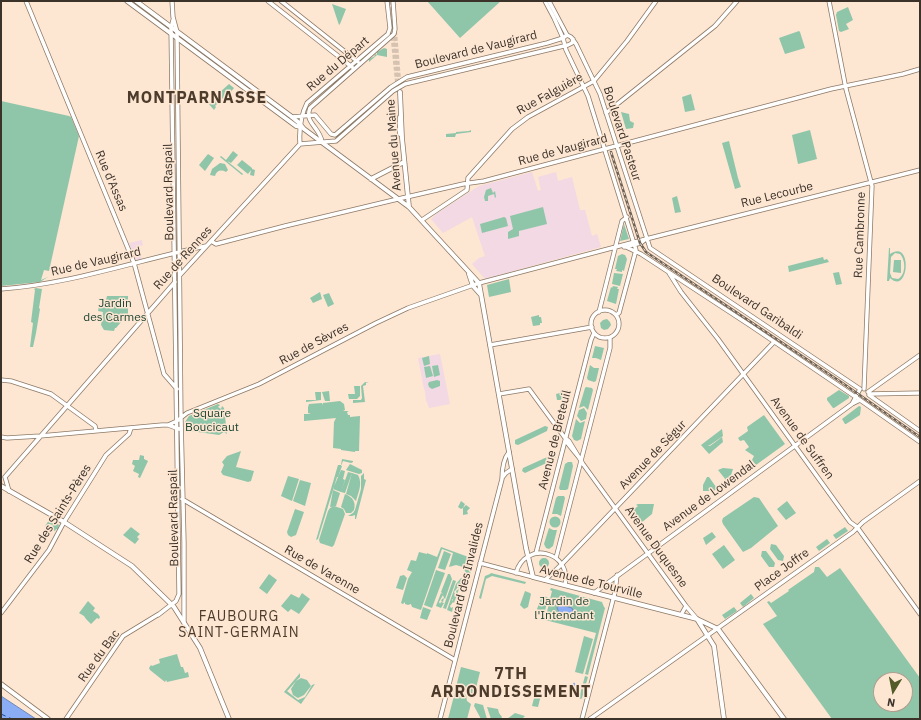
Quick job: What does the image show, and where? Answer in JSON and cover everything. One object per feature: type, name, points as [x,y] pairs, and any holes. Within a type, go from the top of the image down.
[{"type":"main road","name":"Rue d'Assas","points":[[26,1],[134,263],[164,374],[179,390]]},
{"type":"main road","points":[[127,1],[249,92],[296,126],[301,127],[398,198],[422,220],[469,274],[479,283],[634,243]]},
{"type":"main road","points":[[136,1],[292,116],[301,127]]},
{"type":"main road","name":"Boulevard Raspail","points":[[172,1],[177,32],[180,252],[179,390],[177,421],[180,429],[183,500],[185,594],[184,621]]},
{"type":"main road","points":[[268,1],[354,69]]},
{"type":"main road","points":[[280,1],[357,60],[360,64]]},
{"type":"main road","points":[[387,1],[390,28],[389,35]]},
{"type":"main road","points":[[389,35],[395,31],[393,1]]},
{"type":"main road","name":"Boulevard Pasteur","points":[[545,1],[588,96],[634,243]]},
{"type":"main road","name":"Boulevard Pasteur","points":[[549,1],[568,35],[573,39],[594,81],[606,113],[646,239]]},
{"type":"main road","name":"Rue Falguière","points":[[422,220],[466,190],[468,178],[502,139],[522,120],[594,81],[627,41],[656,1]]},
{"type":"main road","points":[[606,113],[715,26],[737,1]]},
{"type":"main road","name":"Rue Cambronne","points":[[829,1],[846,86],[871,182],[872,194],[862,389]]},
{"type":"main road","name":"Boulevard Raspail","points":[[172,606],[179,594],[178,497],[181,418],[175,282],[172,35],[174,19]]},
{"type":"main road","name":"Rue du Départ","points":[[303,114],[307,103],[389,35]]},
{"type":"main road","name":"Rue du Départ","points":[[308,116],[311,106],[360,64],[389,35]]},
{"type":"main road","points":[[563,38],[568,35]]},
{"type":"main road","name":"Boulevard de Vaugirard","points":[[397,89],[407,77],[563,38]]},
{"type":"main road","points":[[565,45],[571,43],[573,39]]},
{"type":"main road","name":"Boulevard de Vaugirard","points":[[397,89],[405,84],[565,45]]},
{"type":"main road","name":"Rue de Vaugirard","points":[[211,241],[216,244],[398,198],[484,181],[846,86],[920,69]]},
{"type":"main road","points":[[426,79],[427,72]]},
{"type":"main road","points":[[249,92],[252,88]]},
{"type":"main road","points":[[292,116],[303,114],[308,116],[315,115],[331,134],[335,135],[397,89]]},
{"type":"main road","points":[[303,114],[300,144],[336,141],[397,89]]},
{"type":"main road","name":"Avenue du Maine","points":[[397,89],[403,162],[409,207]]},
{"type":"main road","points":[[308,116],[310,122],[320,133],[322,142]]},
{"type":"main road","name":"Rue de Rennes","points":[[3,477],[68,405],[200,252],[300,144]]},
{"type":"main road","points":[[371,179],[403,162]]},
{"type":"main road","name":"Rue Lecourbe","points":[[634,243],[641,243],[646,239],[920,170]]},
{"type":"main road","points":[[599,312],[614,247],[622,221],[627,217]]},
{"type":"main road","points":[[614,247],[624,246],[646,239]]},
{"type":"main road","name":"Boulevard Garibaldi","points":[[646,239],[651,250],[862,389],[920,431]]},
{"type":"main road","points":[[616,315],[619,313],[636,252],[634,243]]},
{"type":"main road","name":"Rue de Vaugirard","points":[[1,289],[50,283],[207,246]]},
{"type":"main road","name":"Boulevard Garibaldi","points":[[624,246],[669,273],[774,342],[855,396],[920,442]]},
{"type":"main road","points":[[194,249],[200,252]]},
{"type":"main road","name":"Avenue de Suffren","points":[[669,273],[681,292],[690,301],[744,374],[850,522],[857,527],[920,614]]},
{"type":"main road","points":[[469,274],[473,286]]},
{"type":"main road","name":"Rue de Sèvres","points":[[1,437],[40,436],[168,425],[177,421],[187,413],[259,384],[390,316],[479,283]]},
{"type":"main road","name":"Boulevard des Invalides","points":[[479,283],[533,577]]},
{"type":"main road","name":"Boulevard des Invalides","points":[[473,286],[481,296]]},
{"type":"main road","points":[[608,311],[616,315],[619,322],[619,329],[616,334],[610,338],[601,338],[594,333],[592,327],[593,317],[599,312],[608,311]]},
{"type":"main road","points":[[490,345],[592,327]]},
{"type":"main road","name":"Avenue de Breteuil","points":[[536,553],[594,333]]},
{"type":"main road","points":[[556,558],[610,348],[610,338]]},
{"type":"main road","name":"Avenue de Ségur","points":[[545,580],[774,342]]},
{"type":"main road","points":[[862,401],[920,354]]},
{"type":"main road","points":[[1,380],[11,381],[48,393],[68,405],[98,430]]},
{"type":"main road","name":"Avenue Duquesne","points":[[499,394],[529,389],[569,441],[647,553],[697,619]]},
{"type":"main road","points":[[852,404],[855,396],[862,389]]},
{"type":"main road","points":[[869,394],[920,393]]},
{"type":"main road","name":"Avenue de Lowendal","points":[[594,592],[852,404],[862,401]]},
{"type":"main road","name":"Rue de Sèvres","points":[[168,425],[180,429]]},
{"type":"main road","name":"Rue des Saints-Pères","points":[[1,613],[50,550],[64,522],[106,456],[129,434],[131,428]]},
{"type":"main road","name":"Boulevard des Invalides","points":[[440,719],[507,454],[509,452]]},
{"type":"main road","points":[[502,478],[512,469]]},
{"type":"main road","points":[[3,477],[10,491]]},
{"type":"main road","name":"Place Joffre","points":[[590,719],[853,532],[857,527],[920,481]]},
{"type":"main road","points":[[1,486],[64,522],[132,566],[172,606],[184,621],[200,648],[229,719]]},
{"type":"main road","name":"Rue de Varenne","points":[[178,497],[455,660]]},
{"type":"main road","points":[[516,573],[520,564],[528,556],[536,553],[547,554],[556,558],[562,564],[565,574],[564,585]]},
{"type":"main road","name":"Avenue de Tourville","points":[[480,564],[697,619],[718,629]]},
{"type":"main road","points":[[582,719],[613,598],[617,575]]},
{"type":"main road","name":"Rue du Bac","points":[[66,719],[123,636],[172,606]]},
{"type":"main road","name":"Avenue Duquesne","points":[[681,615],[686,606]]},
{"type":"main road","points":[[697,619],[714,646],[724,719]]},
{"type":"main road","points":[[718,629],[784,719]]},
{"type":"main road","points":[[1,684],[48,719]]},
{"type":"shaded area","points":[[532,172],[538,191],[541,190],[538,177],[556,172],[558,181],[572,177],[580,210],[585,210],[592,236],[597,234],[601,247],[485,279],[472,264],[479,258],[485,256],[472,217],[443,233],[431,219],[436,214],[479,186]]},
{"type":"shaded area","points":[[142,240],[143,245],[139,246],[142,259],[136,261],[129,243]]},
{"type":"shaded area","points":[[440,354],[450,404],[429,408],[426,401],[418,358]]},
{"type":"green space","points":[[427,1],[501,1],[460,38]]},
{"type":"green space","points":[[332,4],[346,9],[339,25]]},
{"type":"green space","points":[[848,7],[853,20],[846,24],[849,29],[841,32],[839,31],[836,15],[837,12]]},
{"type":"green space","points":[[799,31],[805,48],[785,54],[779,38]]},
{"type":"green space","points":[[384,48],[387,49],[387,57],[377,55],[377,52]]},
{"type":"green space","points":[[376,54],[377,55],[369,62],[369,59]]},
{"type":"green space","points":[[229,84],[234,88],[226,98],[223,98],[215,106],[216,107],[214,110],[208,103]]},
{"type":"green space","points":[[691,94],[695,110],[685,112],[682,97]]},
{"type":"green space","points":[[1,101],[69,116],[71,117],[79,136],[49,271],[44,270],[41,280],[48,277],[40,282],[1,286]]},
{"type":"green space","points":[[621,112],[629,114],[630,121],[634,123],[633,128],[626,129]]},
{"type":"green space","points":[[471,130],[471,132],[456,134],[455,137],[446,137],[446,134]]},
{"type":"green space","points":[[810,130],[817,159],[798,164],[792,135]]},
{"type":"green space","points":[[729,141],[741,187],[735,189],[722,143]]},
{"type":"green space","points":[[233,151],[238,155],[231,163],[227,161],[243,174],[242,175],[220,157],[221,156],[226,160]]},
{"type":"green space","points":[[208,154],[214,158],[205,171],[199,165]]},
{"type":"green space","points":[[242,160],[255,170],[254,176],[250,175],[251,170],[248,174],[237,165]]},
{"type":"green space","points":[[220,163],[225,164],[228,170],[226,172],[219,171],[215,176],[210,175],[212,169]]},
{"type":"green space","points":[[491,188],[493,193],[495,191],[496,197],[495,198],[494,194],[488,196],[488,201],[485,201],[484,197],[486,190]]},
{"type":"green space","points":[[677,196],[681,212],[675,213],[672,198]]},
{"type":"green space","points":[[543,207],[547,224],[519,231],[519,236],[508,239],[508,232],[513,229],[510,216]]},
{"type":"green space","points":[[504,217],[506,218],[508,226],[482,233],[480,224]]},
{"type":"green space","points":[[624,224],[629,239],[620,241]]},
{"type":"green space","points":[[890,248],[890,254],[897,251],[902,254],[905,259],[906,267],[901,280],[896,281],[890,278],[889,281],[887,281]],"holes":[[[895,253],[900,254],[904,263],[904,271],[898,279],[892,278],[890,273],[891,257]]]},
{"type":"green space","points":[[622,254],[625,255],[627,259],[624,271],[616,271],[617,269],[615,269],[618,256]]},
{"type":"green space","points":[[823,257],[824,260],[827,259],[829,262],[789,272],[788,266]]},
{"type":"green space","points":[[894,260],[901,260],[901,273],[893,272]]},
{"type":"green space","points":[[839,272],[842,284],[836,285],[833,273]]},
{"type":"green space","points":[[614,273],[623,274],[620,286],[612,284]]},
{"type":"green space","points":[[509,279],[511,292],[489,297],[487,285]]},
{"type":"green space","points":[[613,286],[618,287],[617,289],[619,289],[616,304],[607,301],[611,287],[612,288]]},
{"type":"green space","points":[[34,289],[42,289],[40,309],[33,347],[30,347],[33,323],[31,322]]},
{"type":"green space","points":[[320,292],[322,299],[313,303],[310,298]]},
{"type":"green space","points":[[329,293],[334,304],[328,307],[323,295]]},
{"type":"green space","name":"Jardin des Carmes","points":[[107,296],[128,296],[128,314],[114,331],[104,330],[101,325],[103,312],[98,311],[99,306],[103,306],[104,300],[106,300]]},
{"type":"green space","points":[[539,315],[542,323],[540,323],[540,325],[533,326],[531,317]]},
{"type":"green space","points":[[607,319],[611,325],[608,329],[604,330],[601,328],[600,323]]},
{"type":"green space","points":[[595,346],[604,348],[601,360],[592,358]]},
{"type":"green space","points":[[429,356],[430,364],[424,366],[422,358]]},
{"type":"green space","points":[[438,365],[440,375],[434,377],[432,366]]},
{"type":"green space","points":[[590,365],[594,368],[599,368],[596,381],[594,382],[588,380],[587,378]]},
{"type":"green space","points":[[430,366],[433,376],[426,378],[424,367]]},
{"type":"green space","points":[[437,380],[440,381],[440,386],[432,389],[429,387],[429,382]]},
{"type":"green space","points":[[365,382],[369,383],[366,383],[366,385],[363,386],[365,402],[353,403],[353,400],[361,400],[361,386]]},
{"type":"green space","points":[[354,386],[360,386],[360,396],[357,399],[349,399],[348,394],[355,394]]},
{"type":"green space","points":[[586,387],[592,388],[593,390],[588,410],[584,406],[579,408]]},
{"type":"green space","points":[[568,390],[566,400],[557,400],[556,394],[560,393],[560,391]]},
{"type":"green space","points":[[839,390],[849,396],[849,398],[833,408],[827,398]]},
{"type":"green space","points":[[329,391],[330,401],[325,401],[322,392]]},
{"type":"green space","points":[[315,392],[321,392],[321,400],[306,402],[306,400],[316,400]]},
{"type":"green space","points":[[340,401],[344,404],[345,410],[343,411],[349,411],[347,412],[350,417],[360,416],[359,451],[355,452],[333,448],[334,422],[336,418],[304,421],[304,414],[311,414],[308,413],[309,404],[322,403],[323,405],[323,403]]},
{"type":"green space","name":"Square Boucicaut","points":[[218,404],[220,405],[218,407],[221,409],[222,406],[224,408],[227,434],[224,432],[219,435],[191,431],[187,428],[185,422],[189,416]]},
{"type":"green space","points":[[859,406],[861,407],[860,415],[845,424],[842,419]]},
{"type":"green space","points":[[584,408],[587,413],[586,419],[581,421],[577,416],[579,410]]},
{"type":"green space","points":[[764,415],[785,444],[756,465],[752,460],[754,456],[745,450],[749,447],[744,440],[740,441],[738,438],[748,431],[747,427]]},
{"type":"green space","points":[[576,419],[580,423],[585,421],[581,439],[577,441],[574,440],[572,436]]},
{"type":"green space","points":[[545,426],[548,427],[547,431],[518,445],[515,444],[515,440]]},
{"type":"green space","points":[[722,429],[723,436],[708,445],[710,446],[722,437],[723,442],[709,454],[701,445]]},
{"type":"green space","points":[[241,451],[236,467],[254,471],[251,481],[248,482],[223,475],[221,472],[224,465],[222,462],[227,456]]},
{"type":"green space","points":[[556,453],[555,459],[525,473],[522,471],[523,468]]},
{"type":"green space","points":[[140,455],[144,456],[144,459],[148,461],[140,478],[138,477],[139,474],[133,471],[135,466],[132,464],[133,460],[139,460]]},
{"type":"green space","points":[[342,459],[353,462],[343,461],[318,539],[316,540],[338,465],[341,465]]},
{"type":"green space","points":[[572,462],[573,466],[568,489],[560,490],[559,488],[565,464]]},
{"type":"green space","points":[[350,464],[362,470],[362,473],[359,474],[346,470]]},
{"type":"green space","points":[[723,468],[733,469],[729,481],[726,480],[718,470]]},
{"type":"green space","points":[[341,470],[345,471],[343,479],[345,480],[341,492],[333,489]]},
{"type":"green space","points":[[348,472],[352,473],[345,493],[341,492]]},
{"type":"green space","points":[[352,473],[358,475],[360,482],[360,488],[356,501],[351,496],[346,494]]},
{"type":"green space","points":[[364,473],[364,479],[366,480],[355,519],[355,515],[348,516],[355,510],[361,489],[361,476]]},
{"type":"green space","points":[[288,476],[299,479],[292,501],[281,496]]},
{"type":"green space","points":[[707,477],[709,477],[716,487],[714,491],[703,491],[703,485]]},
{"type":"green space","points":[[300,480],[311,483],[305,506],[293,501]]},
{"type":"green space","points":[[333,490],[340,493],[336,506],[330,507]]},
{"type":"green space","points":[[345,494],[352,498],[355,505],[354,510],[351,513],[346,513],[341,507]]},
{"type":"green space","points":[[558,496],[564,496],[565,498],[561,516],[552,514],[556,498]]},
{"type":"green space","points":[[754,497],[759,498],[778,526],[751,548],[743,552],[722,521],[723,518]]},
{"type":"green space","points":[[461,501],[465,504],[461,509],[458,507]]},
{"type":"green space","points":[[787,501],[796,513],[786,520],[777,509]]},
{"type":"green space","points":[[654,504],[652,514],[641,523],[637,515],[636,516],[632,511],[638,506],[636,505]]},
{"type":"green space","points":[[466,505],[470,508],[467,511],[468,514],[463,515],[463,508]]},
{"type":"green space","points":[[334,506],[343,509],[345,514],[332,547],[320,543],[319,540],[328,511]]},
{"type":"green space","points":[[295,509],[304,512],[296,535],[291,537],[287,532]]},
{"type":"green space","points":[[555,516],[559,518],[561,522],[559,526],[555,528],[551,526],[549,522],[551,518]]},
{"type":"green space","points":[[50,519],[59,525],[58,530],[56,529],[55,531],[51,529],[53,525],[49,524],[45,526]]},
{"type":"green space","points":[[131,527],[140,534],[137,537],[139,539],[135,544],[123,535]]},
{"type":"green space","points":[[845,527],[848,531],[836,539],[833,535]]},
{"type":"green space","points":[[549,528],[557,530],[553,546],[549,549],[546,548],[544,544]]},
{"type":"green space","points":[[712,532],[716,537],[706,545],[703,538]]},
{"type":"green space","points":[[827,539],[830,543],[819,551],[816,547]]},
{"type":"green space","points":[[771,544],[776,545],[784,556],[783,561],[778,560],[770,549]]},
{"type":"green space","points":[[724,545],[735,560],[723,569],[712,554]]},
{"type":"green space","points":[[441,547],[474,559],[470,574],[466,573],[463,567],[456,565],[449,567],[453,553],[442,549],[421,610],[412,607],[411,604],[405,604],[405,602],[403,604],[401,603],[408,579],[412,572],[407,570],[411,560],[416,561],[419,552],[437,557]]},
{"type":"green space","points":[[444,551],[451,554],[445,570],[438,568]]},
{"type":"green space","points":[[762,551],[766,551],[775,563],[774,567],[769,567],[761,556]]},
{"type":"green space","points":[[542,558],[546,558],[548,559],[548,567],[542,568],[539,565],[539,561]]},
{"type":"green space","points":[[815,567],[819,567],[827,577],[840,568],[920,678],[920,719],[832,719],[763,624],[777,616],[767,602],[769,601],[771,603],[789,591],[788,590],[814,572]]},
{"type":"green space","points":[[436,570],[445,573],[432,608],[424,605]]},
{"type":"green space","points":[[491,573],[526,582],[525,584],[492,576],[486,579],[481,599],[479,598],[485,576]]},
{"type":"green space","points":[[269,574],[277,580],[267,594],[259,588]]},
{"type":"green space","points":[[448,574],[450,574],[452,579],[445,599],[443,595],[439,602],[440,604],[441,602],[444,603],[441,608],[436,606],[441,593],[443,594],[441,592]]},
{"type":"green space","points":[[404,575],[407,578],[403,590],[396,588],[400,576]]},
{"type":"green space","points":[[461,578],[463,579],[459,583],[461,583],[459,588],[458,587],[454,592],[456,595],[452,600],[453,601],[457,594],[456,591],[459,589],[454,603],[453,602],[450,606],[451,608],[453,607],[452,612],[447,610],[456,584]]},
{"type":"green space","points":[[453,580],[456,581],[446,609],[443,608]]},
{"type":"green space","name":"Jardin de l'Intendant","points":[[551,588],[602,602],[605,608],[588,675],[585,674],[596,633],[545,620],[552,591],[550,590]]},
{"type":"green space","points":[[525,591],[531,594],[528,607],[524,609],[520,605]]},
{"type":"green space","points":[[302,593],[310,599],[299,614],[291,609],[288,612],[281,606],[291,594],[299,598]]},
{"type":"green space","points":[[751,594],[754,598],[743,607],[740,603]]},
{"type":"green space","points":[[542,596],[548,598],[545,611],[541,613],[537,609]]},
{"type":"green space","points":[[88,601],[95,608],[93,611],[100,617],[91,624],[79,613]]},
{"type":"green space","points":[[423,607],[431,610],[427,620],[420,618]]},
{"type":"green space","points":[[734,607],[737,611],[725,619],[722,615]]},
{"type":"green space","points":[[584,636],[593,639],[583,674],[575,672]]},
{"type":"green space","points":[[177,654],[181,667],[183,667],[185,673],[188,672],[189,677],[167,682],[166,680],[165,682],[150,670],[149,668],[151,665],[160,663],[159,659]]},
{"type":"green space","points":[[461,667],[480,672],[475,692],[472,697],[466,694],[467,690],[462,693],[466,695],[467,701],[471,704],[467,719],[448,719],[455,692],[457,692],[458,688],[456,687]]},
{"type":"green space","points":[[300,673],[300,677],[287,691],[298,700],[305,697],[312,685],[315,684],[301,704],[284,692]]},
{"type":"green space","points":[[585,676],[588,677],[581,699],[579,698]]},
{"type":"green space","points":[[301,678],[307,680],[311,686],[304,695],[298,698],[293,695],[291,689],[296,681]]},
{"type":"green space","points":[[535,694],[541,695],[538,707],[532,706]]},
{"type":"green space","points":[[475,703],[483,705],[487,719],[481,719],[474,706]]},
{"type":"green space","points":[[487,707],[498,709],[502,717],[501,719],[491,719]]},
{"type":"green space","points":[[515,713],[525,716],[522,719],[507,719]]},
{"type":"water","points":[[561,605],[572,608],[574,613],[570,615],[559,612],[557,608]]},
{"type":"water","points":[[1,696],[36,719],[1,719]]},
{"type":"waterway","points":[[573,689],[574,684]]},
{"type":"ferry route","points":[[1,714],[12,719]]},
{"type":"tunnel","points":[[389,1],[398,92]]},
{"type":"tunnel","points":[[395,31],[400,92]]},
{"type":"railway","points":[[611,152],[640,243],[646,252],[841,382],[920,437]]},
{"type":"district","name":"MONTPARNASSE","points":[[197,98]]},
{"type":"district","name":"FAUBOURG SAINT-GERMAIN","points":[[239,626]]},
{"type":"district","name":"7TH ARRONDISSEMENT","points":[[511,683]]}]
